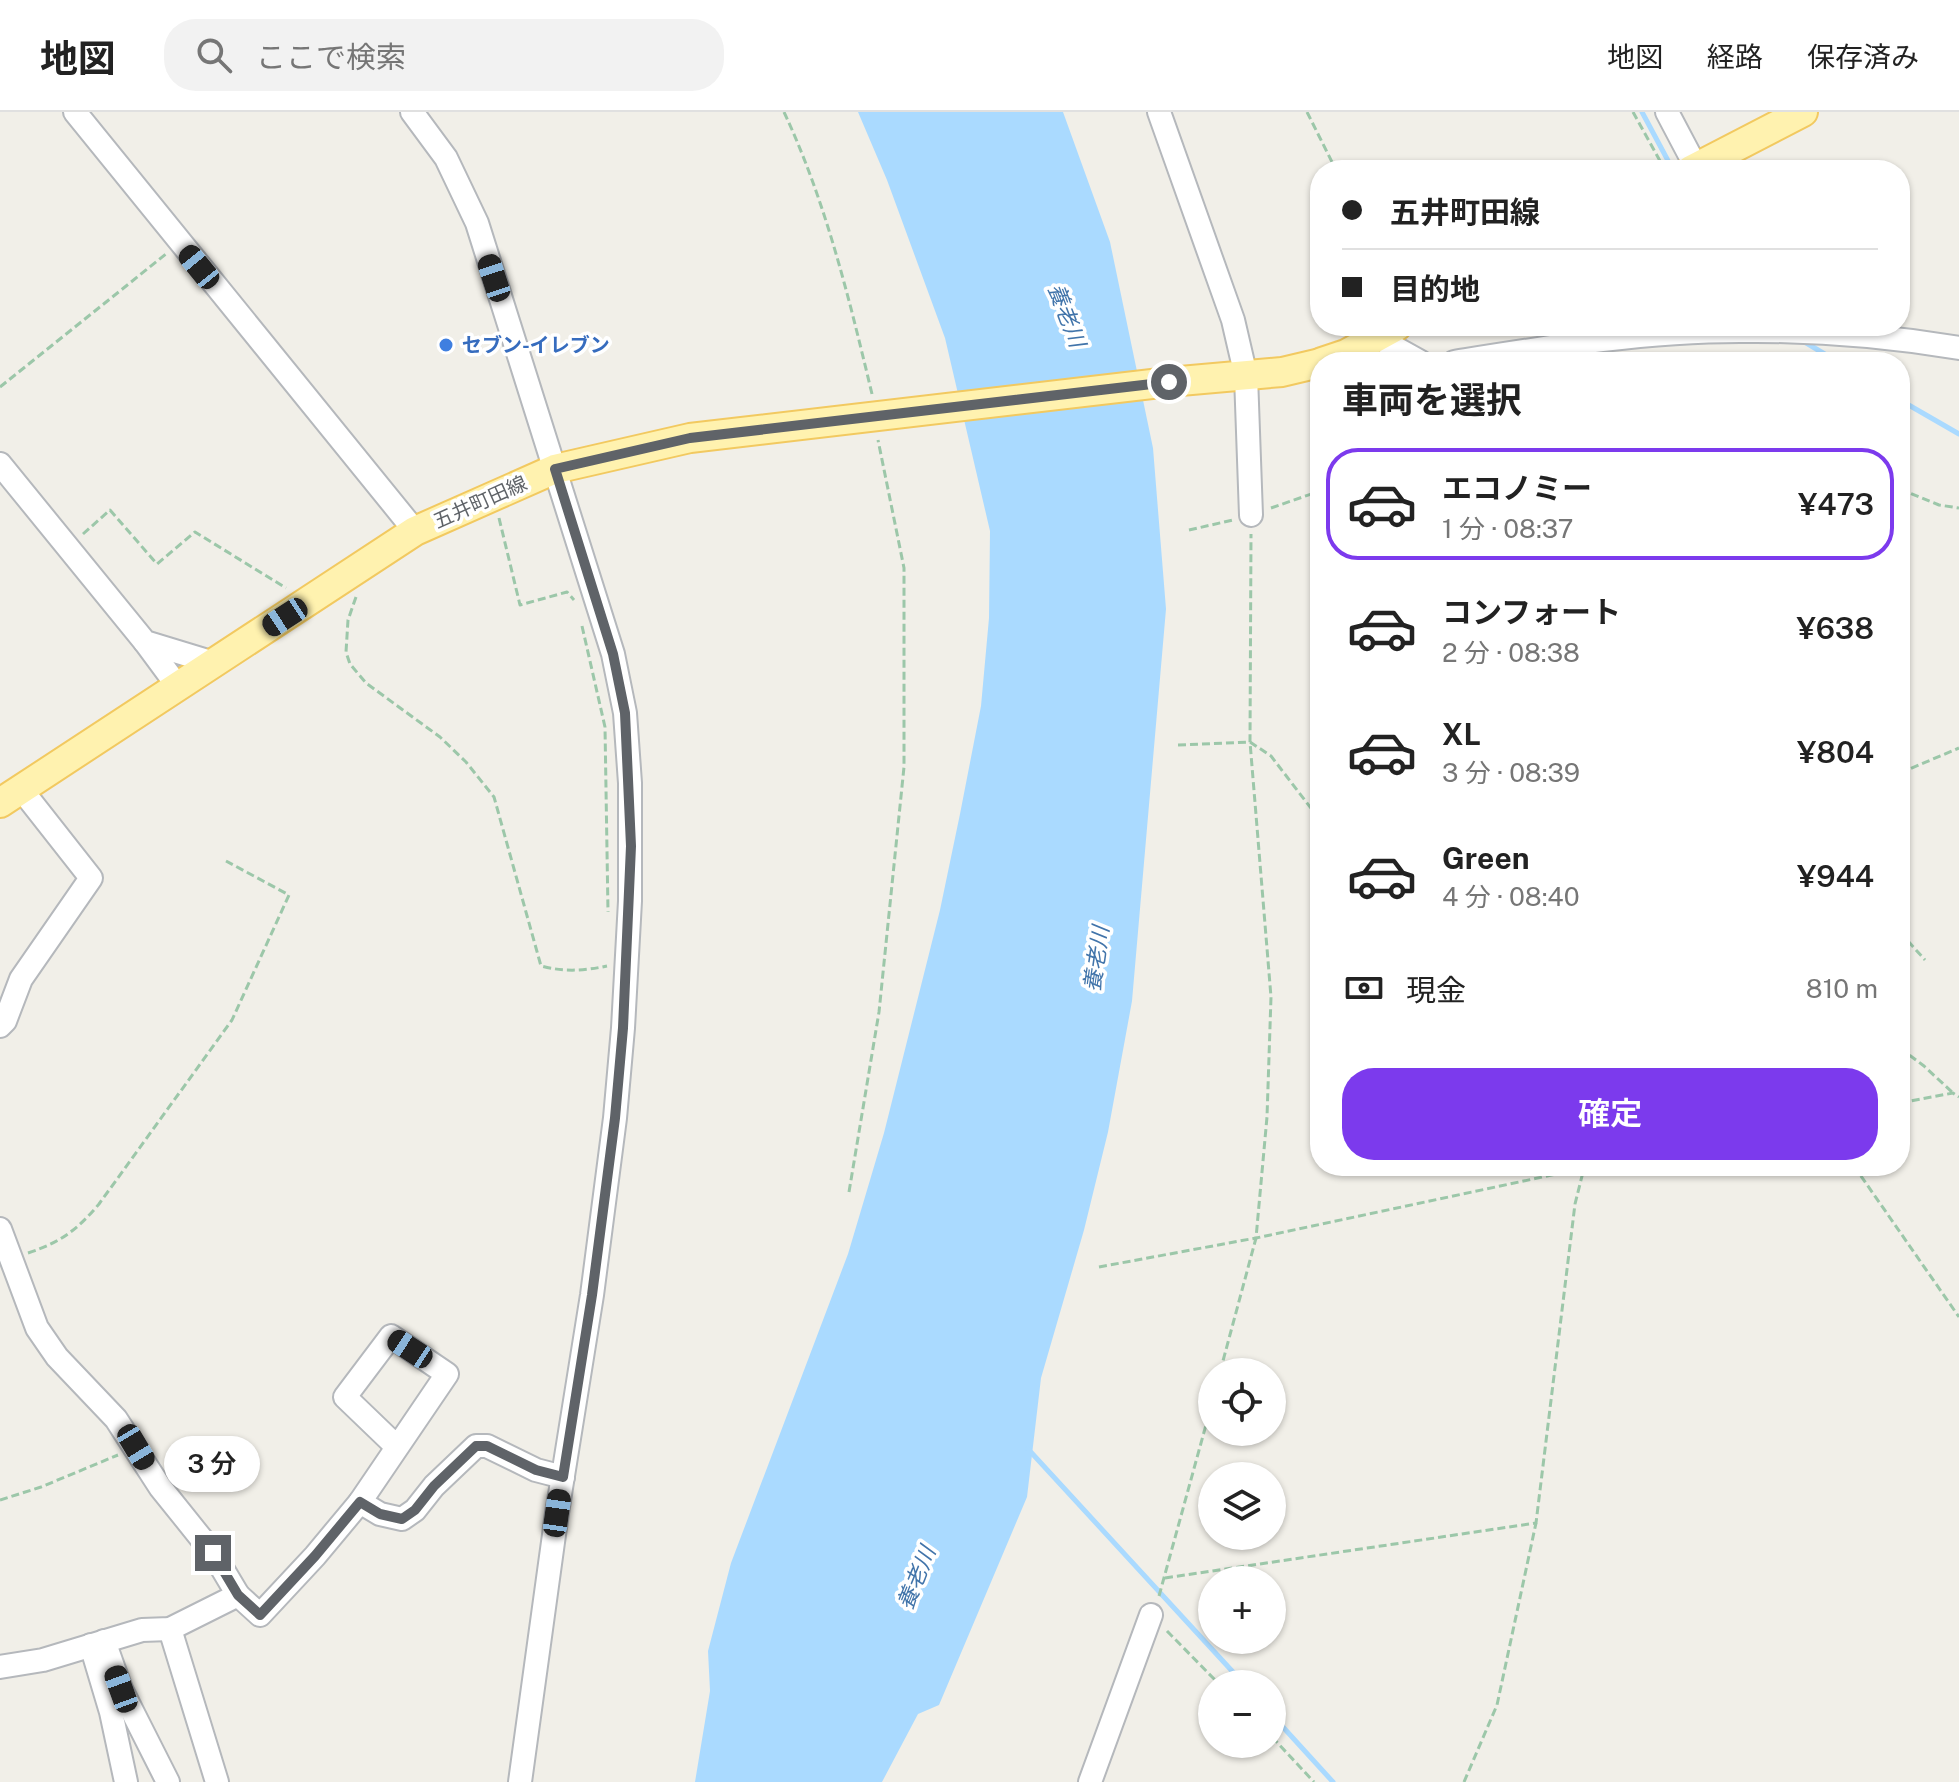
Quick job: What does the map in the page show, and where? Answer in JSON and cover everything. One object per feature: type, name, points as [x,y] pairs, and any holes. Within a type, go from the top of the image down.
[{"type":"main road","points":[[1711,160],[1803,112]]},
{"type":"main road","name":"五井町田線","points":[[1349,352],[1379,336]]},
{"type":"main road","name":"五井町田線","points":[[10,796],[415,531],[555,469],[690,438],[871,429],[1169,382],[1282,372],[1310,366]]},
{"type":"street","points":[[412,112],[446,158],[477,223],[613,654],[625,713],[631,846],[615,1118],[520,1782]]},
{"type":"street","points":[[1159,112],[1233,320],[1246,376],[1251,515]]},
{"type":"street","points":[[1667,112],[1690,160]]},
{"type":"street","points":[[84,115],[180,243],[415,531]]},
{"type":"street","points":[[1392,336],[1410,352]]},
{"type":"street","points":[[1528,352],[1671,336]]},
{"type":"street","points":[[1857,336],[1959,348]]},
{"type":"street","points":[[0,464],[179,688]]},
{"type":"street","points":[[145,642],[214,663]]},
{"type":"street","points":[[0,1026],[5,1021],[21,979],[91,878],[10,796]]},
{"type":"street","points":[[0,1229],[6,1262],[37,1328],[57,1357],[116,1419],[160,1487],[213,1553],[238,1595],[260,1615],[360,1502],[447,1374],[391,1336],[345,1397],[397,1447]]},
{"type":"street","points":[[360,1502],[380,1514],[402,1519],[415,1510],[434,1486],[476,1446],[487,1446],[536,1470],[563,1477]]},
{"type":"street","points":[[0,1667],[43,1660],[142,1630],[170,1629],[238,1595]]},
{"type":"street","points":[[1090,1782],[1151,1615]]},
{"type":"street","points":[[170,1629],[217,1782]]},
{"type":"street","points":[[97,1643],[126,1782]]},
{"type":"street","points":[[97,1643],[168,1782]]},
{"type":"path","points":[[784,112],[795,134],[843,270],[871,429],[880,440],[904,568],[904,767],[879,1012],[849,1192]]},
{"type":"path","points":[[1307,112],[1331,160]]},
{"type":"path","points":[[1633,112],[1659,160]]},
{"type":"path","points":[[0,386],[180,243]]},
{"type":"path","points":[[1910,493],[1939,505],[1959,508]]},
{"type":"path","points":[[1189,530],[1251,515],[1310,494]]},
{"type":"path","points":[[494,495],[520,605],[567,592],[577,604]]},
{"type":"path","points":[[68,548],[110,510],[157,564],[195,532],[308,601]]},
{"type":"path","points":[[1224,1358],[1256,1238],[1267,1117],[1271,997],[1250,742],[1251,515]]},
{"type":"path","points":[[367,563],[348,620],[346,652],[350,664],[366,683],[440,737],[466,762],[494,797],[541,966],[559,971],[609,966],[625,980]]},
{"type":"path","points":[[580,620],[605,727],[608,918]]},
{"type":"path","points":[[1178,745],[1250,742],[1271,756],[1310,807]]},
{"type":"path","points":[[1910,769],[1959,748]]},
{"type":"path","points":[[6,1262],[50,1246],[78,1229],[232,1020],[289,895],[226,861]]},
{"type":"path","points":[[1910,943],[1925,960]]},
{"type":"path","points":[[1910,1056],[1959,1097]]},
{"type":"path","points":[[1910,1101],[1953,1093]]},
{"type":"path","points":[[1099,1267],[1256,1238],[1542,1176]]},
{"type":"path","points":[[1464,1782],[1497,1705],[1536,1523],[1581,1176]]},
{"type":"path","points":[[1861,1176],[1959,1317]]},
{"type":"path","points":[[1200,1446],[1165,1578],[1151,1615],[1205,1670]]},
{"type":"path","points":[[0,1500],[41,1487],[136,1447]]},
{"type":"path","points":[[1165,1578],[1536,1523]]},
{"type":"path","points":[[1286,1752],[1314,1782]]},
{"type":"water","name":"養老川","points":[[858,112],[1063,112],[1110,242],[1153,448],[1166,609],[1132,1001],[1108,1132],[1084,1230],[1041,1378],[1027,1497],[939,1705],[918,1714],[882,1782],[695,1782],[710,1691],[708,1651],[731,1563],[848,1254],[884,1133],[940,910],[981,706],[989,618],[990,531],[945,338],[887,180]]},
{"type":"waterway","points":[[1642,112],[1668,160]]},
{"type":"waterway","points":[[1803,341],[1821,352]]},
{"type":"waterway","points":[[1910,406],[1959,434]]},
{"type":"waterway","points":[[1028,1449],[1231,1670]]},
{"type":"waterway","points":[[1286,1730],[1333,1782]]},
{"type":"place","name":"セブン-イレブン","points":[[446,345]]},
{"type":"route","points":[[213,1553],[238,1595],[260,1615],[360,1502],[380,1514],[402,1519],[415,1510],[434,1486],[476,1446],[487,1446],[536,1470],[563,1477],[592,1295],[615,1118],[623,1028],[631,846],[625,713],[613,654],[555,469],[690,438],[1169,382]]}]
